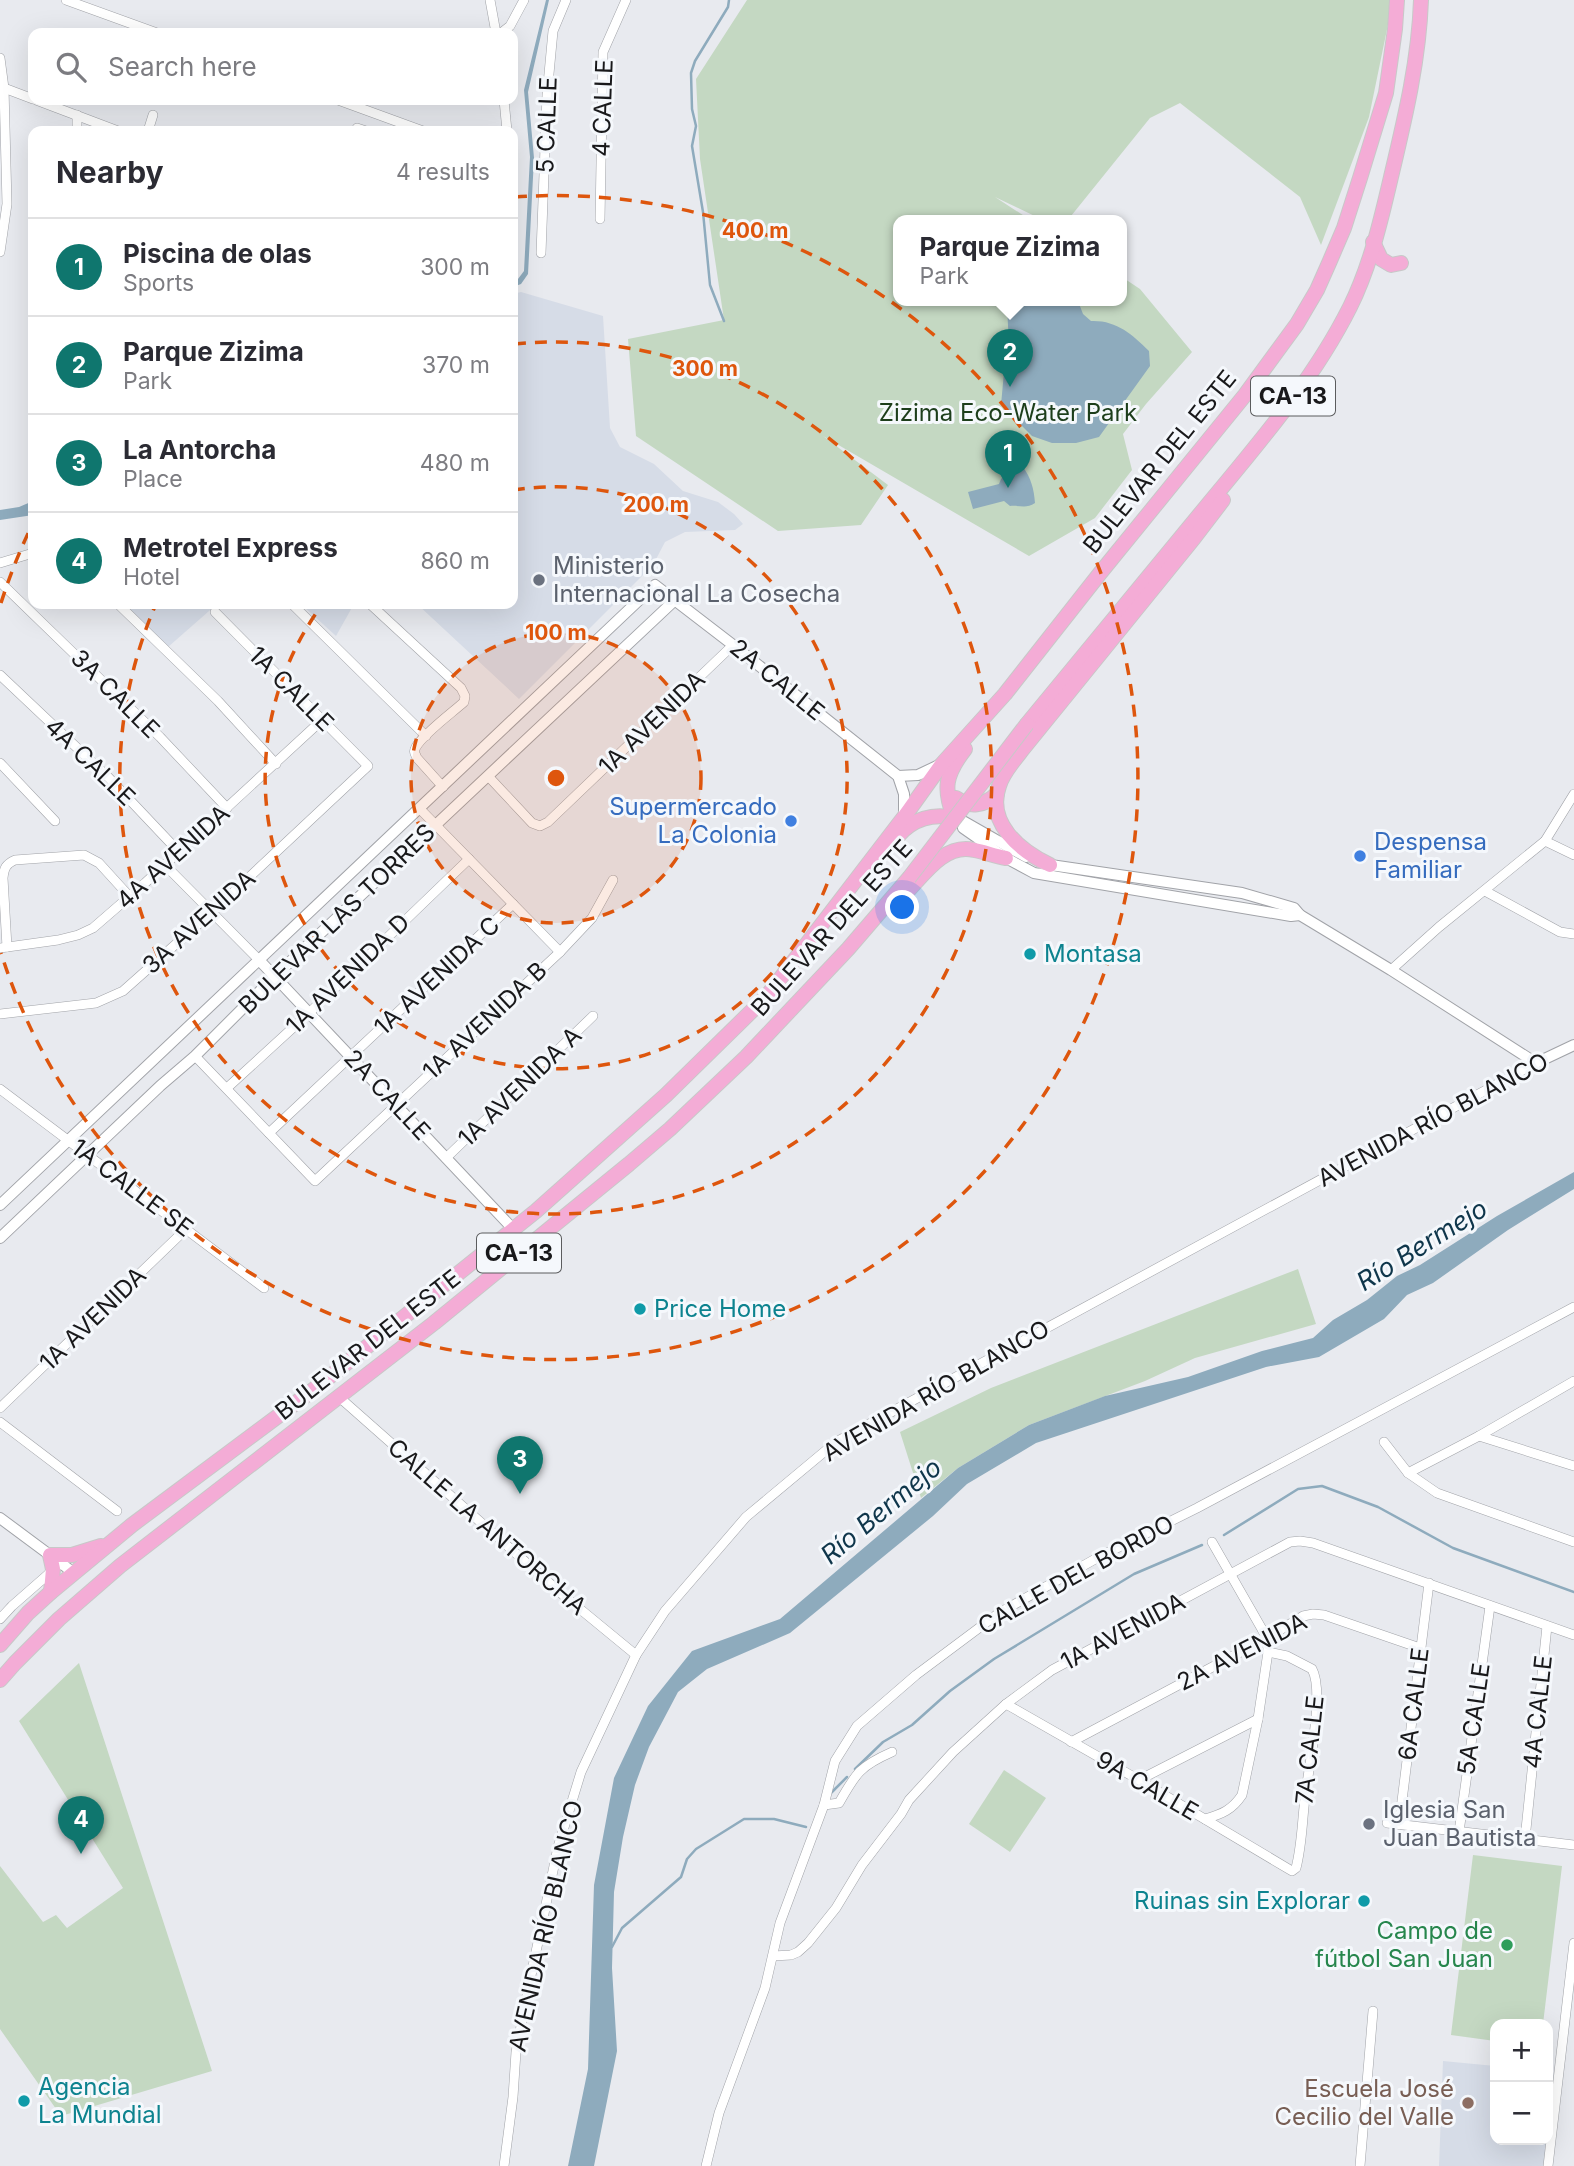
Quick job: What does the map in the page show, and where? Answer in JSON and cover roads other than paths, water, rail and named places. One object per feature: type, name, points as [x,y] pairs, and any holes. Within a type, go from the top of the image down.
[{"type":"highway","name":"BULEVAR DEL ESTE","points":[[0,1645],[28,1613],[112,1542],[313,1390],[514,1230],[666,1095],[767,996],[942,764],[1005,694],[1245,395],[1317,290],[1344,228],[1386,93],[1397,0]]},
{"type":"highway","name":"BULEVAR DEL ESTE","points":[[0,1680],[59,1619],[120,1566],[434,1323],[629,1164],[746,1057],[848,949],[909,878],[1027,724],[1254,448],[1320,361],[1351,305],[1384,208],[1410,100],[1420,36],[1421,0]]},
{"type":"highway","points":[[1373,242],[1381,258],[1391,265],[1401,263]]},
{"type":"highway","points":[[1049,865],[1030,855],[1010,837],[996,808],[997,794],[1004,776],[1022,750],[1210,518],[1254,448]]},
{"type":"highway","points":[[954,818],[948,803],[946,783],[961,754],[1005,694]]},
{"type":"highway","points":[[946,783],[953,796],[967,805],[982,804],[997,794]]},
{"type":"highway","points":[[785,973],[802,958],[904,829],[914,822],[932,816],[954,818]]},
{"type":"highway","points":[[629,1164],[677,1130],[764,1048],[842,967],[937,861],[950,853],[965,849],[1006,858]]},
{"type":"highway","points":[[51,1592],[54,1580],[51,1562],[112,1542]]},
{"type":"street","points":[[66,0],[143,28]]},
{"type":"street","points":[[490,0],[495,28]]},
{"type":"street","points":[[507,28],[524,0]]},
{"type":"street","name":"5 CALLE","points":[[541,253],[547,95],[553,31],[566,0]]},
{"type":"street","name":"4 CALLE","points":[[600,219],[603,52],[625,0]]},
{"type":"street","points":[[0,58],[4,88],[7,204],[0,252]]},
{"type":"street","points":[[4,88],[28,97]]},
{"type":"street","points":[[51,105],[105,126]]},
{"type":"street","points":[[350,105],[403,126]]},
{"type":"street","points":[[504,105],[507,126]]},
{"type":"street","points":[[77,115],[77,126]]},
{"type":"street","points":[[150,126],[153,115]]},
{"type":"street","points":[[0,563],[28,555]]},
{"type":"street","name":"3A CALLE","points":[[0,582],[160,737],[227,808]]},
{"type":"street","name":"2A CALLE","points":[[654,585],[898,776]]},
{"type":"street","name":"BULEVAR LAS TORRES","points":[[0,1205],[654,585]]},
{"type":"street","name":"BULEVAR LAS TORRES","points":[[0,1238],[675,600]]},
{"type":"street","points":[[123,609],[218,701],[276,764]]},
{"type":"street","points":[[297,609],[426,736]]},
{"type":"street","points":[[375,609],[461,688],[466,696],[464,702],[426,736],[414,752],[443,787]]},
{"type":"street","name":"1A CALLE","points":[[215,612],[368,766]]},
{"type":"street","name":"1A AVENIDA","points":[[488,776],[532,822],[540,826],[548,822],[733,645]]},
{"type":"street","name":"4A CALLE","points":[[0,675],[109,778],[179,852]]},
{"type":"street","name":"4A AVENIDA","points":[[3,948],[58,940],[93,928],[322,720]]},
{"type":"street","points":[[0,763],[55,821]]},
{"type":"street","points":[[904,817],[904,794],[898,776],[918,775],[942,764]]},
{"type":"street","name":"3A AVENIDA","points":[[0,1014],[96,1003],[123,991],[368,766]]},
{"type":"street","points":[[1391,970],[1438,927],[1545,841],[1574,794]]},
{"type":"street","points":[[420,808],[560,952]]},
{"type":"street","points":[[954,818],[959,825],[1006,858],[1034,873],[1291,916],[1300,915]]},
{"type":"street","points":[[954,818],[1037,863],[1242,893],[1294,908],[1300,915],[1536,1063]]},
{"type":"street","points":[[1545,841],[1574,855]]},
{"type":"street","points":[[3,948],[4,870],[8,863],[15,860],[84,855],[99,863],[129,896]]},
{"type":"street","name":"1A AVENIDA D","points":[[226,1088],[309,1013],[469,859]]},
{"type":"street","points":[[165,865],[260,961]]},
{"type":"street","name":"1A AVENIDA B","points":[[270,1133],[315,1181],[560,952],[592,918],[613,880]]},
{"type":"street","points":[[1485,891],[1560,932],[1574,934]]},
{"type":"street","name":"1A AVENIDA C","points":[[270,1133],[513,904]]},
{"type":"street","name":"2A CALLE","points":[[260,961],[514,1230]]},
{"type":"street","name":"1A AVENIDA A","points":[[446,1158],[593,1016]]},
{"type":"street","name":"AVENIDA RÍO BLANCO","points":[[504,2166],[516,2052],[558,1847],[581,1772],[636,1655],[666,1611],[746,1517],[836,1442],[1536,1063],[1574,1045]]},
{"type":"street","points":[[195,1056],[270,1133]]},
{"type":"street","name":"1A CALLE SE","points":[[0,1089],[264,1288]]},
{"type":"street","name":"1A AVENIDA","points":[[0,1408],[186,1229]]},
{"type":"street","name":"CALLE DEL BORDO","points":[[706,2166],[719,2113],[765,1988],[780,1923],[824,1805],[835,1761],[858,1726],[916,1675],[999,1613],[1097,1558],[1197,1508],[1574,1307]]},
{"type":"street","points":[[1408,1473],[1574,1381]]},
{"type":"street","name":"CALLE LA ANTORCHA","points":[[339,1397],[636,1655]]},
{"type":"street","points":[[0,1422],[117,1511]]},
{"type":"street","points":[[1479,1436],[1574,1466]]},
{"type":"street","points":[[1384,1442],[1408,1473],[1437,1493],[1574,1542]]},
{"type":"street","points":[[0,1518],[51,1562],[74,1573]]},
{"type":"street","points":[[1205,1819],[1223,1814],[1236,1805],[1242,1795],[1268,1652],[1267,1638],[1212,1542]]},
{"type":"street","name":"1A AVENIDA","points":[[773,1956],[791,1955],[808,1944],[836,1908],[862,1865],[909,1800],[953,1752],[1006,1703],[1052,1670],[1290,1542],[1313,1543],[1574,1635]]},
{"type":"street","points":[[0,1619],[51,1562]]},
{"type":"street","name":"6A CALLE","points":[[1399,1825],[1429,1583]]},
{"type":"street","name":"5A CALLE","points":[[1458,1832],[1490,1606]]},
{"type":"street","name":"2A AVENIDA","points":[[1071,1742],[1267,1638],[1303,1616],[1324,1615],[1420,1648]]},
{"type":"street","name":"4A CALLE","points":[[1525,1839],[1547,1626]]},
{"type":"street","name":"7A CALLE","points":[[1268,1652],[1301,1662],[1312,1669],[1317,1683],[1302,1844],[1296,1868],[1288,1870]]},
{"type":"street","name":"9A CALLE","points":[[1006,1703],[1288,1870]]},
{"type":"street","points":[[1139,1780],[1258,1718]]},
{"type":"street","points":[[824,1805],[839,1803],[853,1779],[868,1763],[892,1752]]},
{"type":"street","points":[[1387,1823],[1574,1845]]},
{"type":"street","points":[[1548,2166],[1574,1943]]},
{"type":"street","points":[[1360,2166],[1373,2011]]},
{"type":"water","points":[[546,0],[549,0],[528,92],[534,158],[528,274],[518,285],[518,279],[524,271],[530,157],[524,90]]},
{"type":"water","points":[[1080,306],[1083,314],[1091,321],[1108,323],[1123,329],[1149,351],[1150,366],[1099,437],[1076,443],[1052,443],[1032,436],[1001,405],[1005,361],[1016,344],[1009,344],[1007,307]]},
{"type":"water","points":[[1015,466],[1023,467],[1028,475],[1035,503],[1010,506],[1004,501],[973,509],[968,492],[999,484]]},
{"type":"water","points":[[28,503],[28,516],[0,520],[0,510]]},
{"type":"water","points":[[1574,1172],[1574,1189],[1508,1230],[1433,1283],[1407,1295],[1384,1319],[1319,1357],[1266,1367],[1036,1443],[967,1484],[933,1516],[790,1633],[707,1669],[678,1692],[649,1747],[635,1785],[623,1837],[614,1892],[612,1968],[617,2051],[594,2166],[568,2166],[588,2069],[594,1885],[614,1778],[648,1706],[692,1651],[780,1619],[958,1468],[1029,1425],[1105,1396],[1188,1377],[1262,1351],[1313,1338],[1333,1320],[1367,1300],[1397,1276],[1420,1265],[1497,1216]]},
{"type":"waterway","points":[[724,321],[710,285],[703,212],[692,146],[696,126],[692,109],[691,73],[695,61],[728,7],[729,0]]},
{"type":"waterway","points":[[1224,1535],[1298,1489],[1322,1486],[1378,1507],[1453,1548],[1574,1592]]},
{"type":"waterway","points":[[855,1769],[883,1742],[912,1725],[950,1691],[994,1659],[1134,1574],[1202,1545]]},
{"type":"waterway","points":[[831,1793],[847,1777]]},
{"type":"waterway","points":[[612,1947],[622,1928],[681,1877],[687,1859],[696,1849],[744,1819],[774,1819],[806,1827]]},
{"type":"place","name":"Parque Zizima","points":[[1010,387]]},
{"type":"place","name":"Piscina de olas","points":[[1008,488]]},
{"type":"place","name":"Ministerio Internacional La Cosecha","points":[[539,580]]},
{"type":"place","name":"Supermercado La Colonia","points":[[791,821]]},
{"type":"place","name":"Despensa Familiar","points":[[1360,856]]},
{"type":"place","name":"Montasa","points":[[1030,954]]},
{"type":"place","name":"Price Home","points":[[640,1309]]},
{"type":"place","name":"La Antorcha","points":[[520,1494]]},
{"type":"place","name":"Iglesia San Juan Bautista","points":[[1369,1824]]},
{"type":"place","name":"Metrotel Express","points":[[81,1854]]},
{"type":"place","name":"Ruinas sin Explorar","points":[[1364,1901]]},
{"type":"place","name":"Campo de fútbol San Juan","points":[[1507,1945]]},
{"type":"place","name":"Agencia La Mundial","points":[[24,2101]]},
{"type":"place","name":"Escuela José Cecilio del Valle","points":[[1468,2103]]},
{"type":"park label","name":"Zizima Eco-Water Park","points":[[1008,413]]},
{"type":"water label","name":"Río Bermejo","points":[[1422,1245]]},
{"type":"water label","name":"Río Bermejo","points":[[881,1511]]}]
